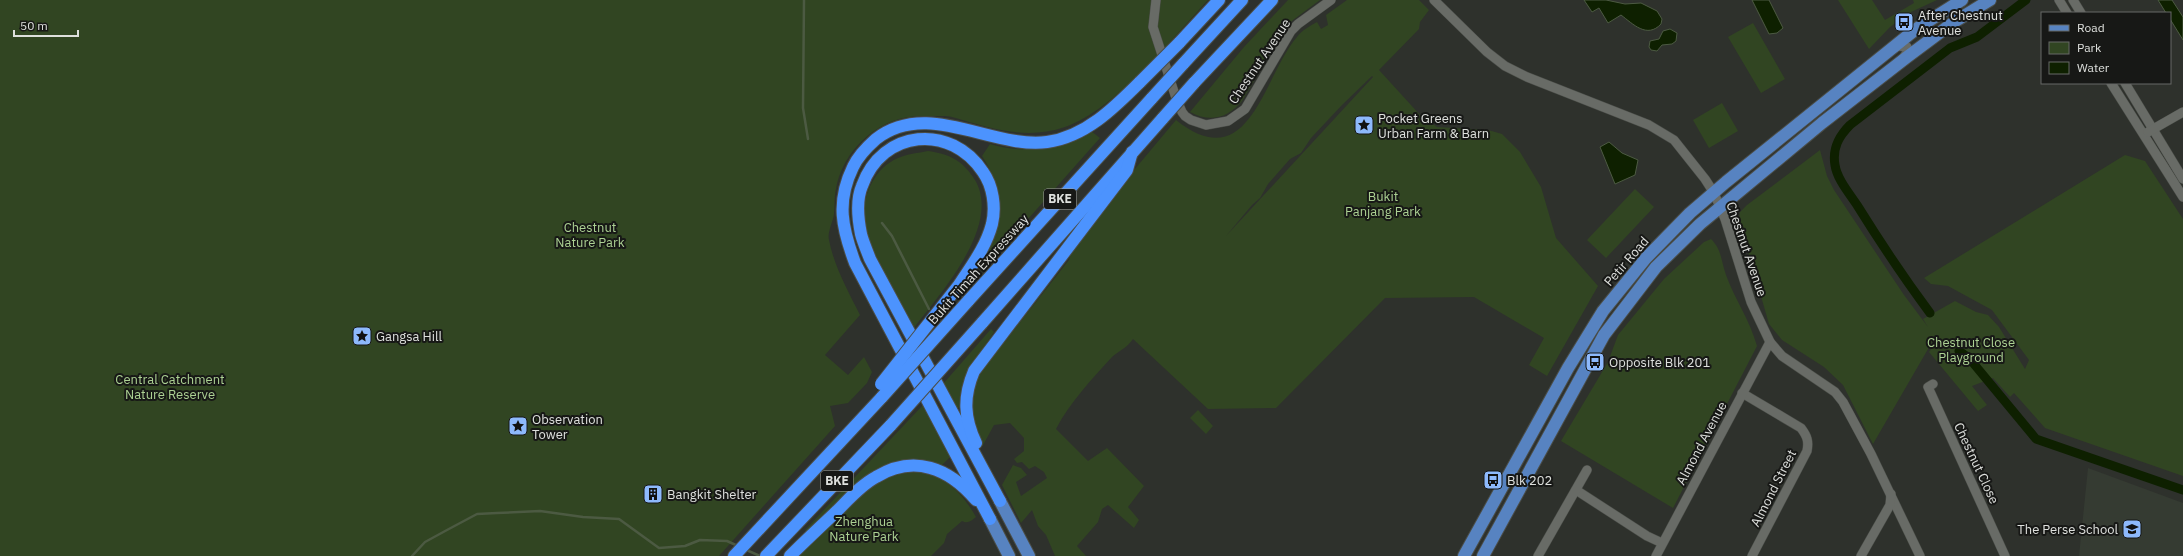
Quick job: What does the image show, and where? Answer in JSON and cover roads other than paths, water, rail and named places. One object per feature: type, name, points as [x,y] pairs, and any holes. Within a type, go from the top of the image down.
[{"type":"highway","points":[[990,519],[855,263],[846,240],[842,218],[842,197],[846,182],[856,161],[867,147],[882,135],[898,128],[915,124],[944,124],[1025,143],[1048,142],[1068,137],[1087,127],[1115,107],[1179,43],[1219,0]]},
{"type":"highway","name":"Bukit Timah Expressway","points":[[734,556],[882,397],[1242,0]]},
{"type":"highway","name":"BKE","points":[[766,556],[891,425],[1132,152],[1272,0]]},
{"type":"highway","points":[[860,419],[881,384],[959,285],[981,252],[992,222],[993,196],[987,178],[976,161],[961,149],[938,140],[918,138],[903,142],[890,148],[878,159],[870,169],[861,186],[859,204],[861,234],[870,259],[966,431],[1000,501]]},
{"type":"highway","points":[[966,431],[965,400],[968,384],[974,371],[1127,170],[1132,152]]},
{"type":"highway","points":[[794,552],[863,486],[875,477],[889,470],[903,467],[917,465],[937,468],[960,484],[990,519]]},
{"type":"main road","name":"Petir Road","points":[[1464,556],[1568,368],[1603,311],[1646,258],[1690,213],[1714,193],[1916,29],[1962,0]]},
{"type":"main road","name":"Petir Road","points":[[1483,556],[1524,478],[1614,319],[1656,267],[1719,208],[1897,65],[1954,22],[1990,0]]},
{"type":"main road","points":[[1510,472],[1515,466],[1521,467],[1524,478]]},
{"type":"main road","points":[[1000,501],[1029,556]]},
{"type":"main road","points":[[990,519],[1009,556]]},
{"type":"street","name":"Chestnut Avenue","points":[[1156,0],[1153,27],[1182,112],[1198,123],[1214,125],[1228,121],[1245,109],[1291,31],[1298,24],[1331,0]]},
{"type":"street","name":"Chestnut Avenue","points":[[1434,0],[1488,52],[1506,66],[1526,77],[1642,122],[1668,136],[1679,146],[1714,193],[1719,208],[1725,219],[1751,302],[1770,342],[1782,356],[1835,392],[1843,402],[1920,556]]},
{"type":"street","points":[[2059,0],[2066,12]]},
{"type":"street","points":[[2073,0],[2080,12]]},
{"type":"street","name":"Petir Road","points":[[1888,51],[1898,46],[1907,47],[1906,55],[1897,65]]},
{"type":"street","points":[[2112,84],[2183,197]]},
{"type":"street","points":[[2126,84],[2183,179]]},
{"type":"street","points":[[2143,135],[2183,112]]},
{"type":"street","name":"Almond Avenue","points":[[1656,556],[1770,342]]},
{"type":"street","name":"Chestnut Close","points":[[1933,384],[1928,387],[2005,556]]},
{"type":"street","name":"Almond Street","points":[[1742,393],[1801,428],[1806,434],[1808,444],[1807,451],[1752,556]]},
{"type":"street","points":[[1538,556],[1587,470]]},
{"type":"street","points":[[1576,490],[1648,536],[1662,543]]},
{"type":"street","points":[[1861,556],[1890,505],[1890,494]]},
{"type":"water","points":[[1584,0],[1606,0],[1625,4],[1641,3],[1657,11],[1662,19],[1661,24],[1651,30],[1645,30],[1635,26],[1621,15],[1608,23],[1599,8],[1592,12]]},
{"type":"water","points":[[1752,0],[1769,0],[1783,28],[1777,33],[1769,34]]},
{"type":"water","points":[[2158,0],[2172,0],[2183,17],[2183,40],[2171,21],[2171,12],[2165,12]]},
{"type":"water","points":[[1670,29],[1677,33],[1676,41],[1672,44],[1662,45],[1657,51],[1651,50],[1649,47],[1650,41],[1659,39],[1663,31]]},
{"type":"water","points":[[1609,142],[1622,153],[1638,160],[1635,175],[1615,184],[1600,147]]},
{"type":"waterway","points":[[804,0],[803,108],[808,139]]},
{"type":"waterway","points":[[1930,313],[1892,260],[1841,181],[1836,170],[1834,159],[1837,143],[1850,125],[1950,48],[1977,37],[2026,0]]},
{"type":"waterway","points":[[882,223],[892,236],[929,309]]},
{"type":"waterway","points":[[1959,351],[1969,358],[2036,439],[2183,490]]},
{"type":"waterway","points":[[412,556],[425,542],[477,514],[540,511],[583,517],[619,519],[659,548],[685,546],[700,540],[727,541],[738,546]]},
{"type":"waterway","points":[[744,549],[760,556]]},
{"type":"place","name":"After Chestnut Avenue","points":[[1904,22]]},
{"type":"place","name":"Pocket Greens Urban Farm & Barn","points":[[1364,125]]},
{"type":"place","name":"Gangsa Hill","points":[[362,336]]},
{"type":"place","name":"Opposite Blk 201","points":[[1595,362]]},
{"type":"place","name":"Observation Tower","points":[[518,426]]},
{"type":"place","name":"Blk 202","points":[[1493,480]]},
{"type":"place","name":"Bangkit Shelter","points":[[653,494]]},
{"type":"place","name":"The Perse School","points":[[2132,529]]},
{"type":"park label","name":"Bukit Panjang Park","points":[[1383,204]]},
{"type":"park label","name":"Chestnut Nature Park","points":[[590,234]]},
{"type":"park label","name":"Chestnut Close Playground","points":[[1971,350]]},
{"type":"park label","name":"Central Catchment Nature Reserve","points":[[170,386]]},
{"type":"park label","name":"Zhenghua Nature Park","points":[[864,528]]}]
